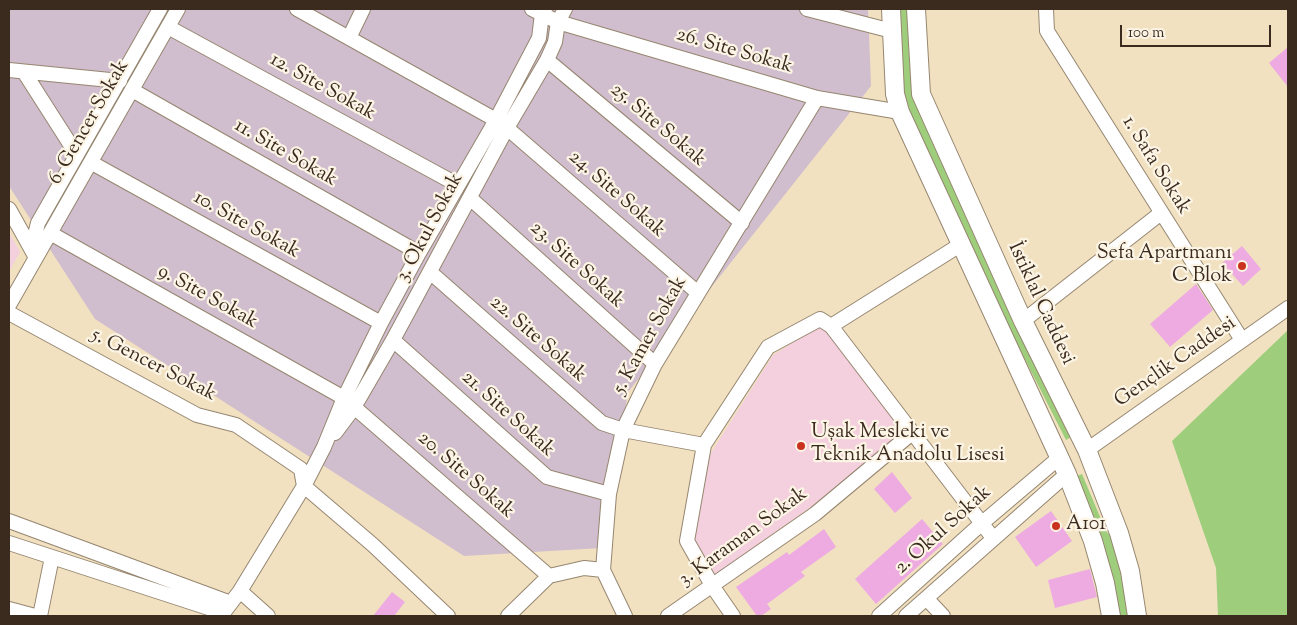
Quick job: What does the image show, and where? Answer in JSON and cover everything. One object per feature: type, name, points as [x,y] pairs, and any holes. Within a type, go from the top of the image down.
[{"type":"main road","points":[[891,9],[895,94],[900,112],[1067,474],[1093,541],[1105,583],[1111,616]]},
{"type":"main road","name":"İstiklal Caddesi","points":[[916,9],[921,94],[1023,320],[1087,450],[1119,533],[1130,571],[1137,616]]},
{"type":"main road","points":[[1060,458],[1087,450]]},
{"type":"main road","points":[[1067,474],[1087,450]]},
{"type":"street","name":"6. Gencer Sokak","points":[[35,256],[34,239],[38,223],[160,9]]},
{"type":"street","name":"6. Gencer Sokak","points":[[9,305],[35,256],[92,163],[178,9]]},
{"type":"street","name":"24. Site Sokak","points":[[298,9],[502,124],[698,293]]},
{"type":"street","points":[[349,38],[363,9]]},
{"type":"street","name":"3. Okul Sokak","points":[[349,403],[381,323],[419,253],[458,185],[547,60],[554,42],[558,22],[565,9]]},
{"type":"street","points":[[807,9],[892,32]]},
{"type":"street","name":"1. Safa Sokak","points":[[1046,9],[1047,31],[1242,340]]},
{"type":"street","name":"3. Okul Sokak","points":[[225,611],[240,591],[304,486],[349,403],[393,340],[470,198],[539,38],[540,10]]},
{"type":"street","name":"26. Site Sokak","points":[[540,10],[558,22],[817,98],[900,112]]},
{"type":"street","name":"12. Site Sokak","points":[[168,27],[458,185]]},
{"type":"street","name":"25. Site Sokak","points":[[547,60],[742,223]]},
{"type":"street","points":[[9,70],[120,81]]},
{"type":"street","points":[[24,72],[77,155]]},
{"type":"street","name":"11. Site Sokak","points":[[132,90],[419,253]]},
{"type":"street","name":"5. Kamer Sokak","points":[[602,570],[609,494],[623,430],[655,364],[817,98]]},
{"type":"street","name":"10. Site Sokak","points":[[92,163],[381,323]]},
{"type":"street","name":"23. Site Sokak","points":[[470,198],[655,364]]},
{"type":"street","points":[[9,209],[35,256]]},
{"type":"street","points":[[1023,320],[1161,213]]},
{"type":"street","name":"9. Site Sokak","points":[[50,233],[349,403]]},
{"type":"street","points":[[831,326],[960,245]]},
{"type":"street","name":"22. Site Sokak","points":[[430,272],[602,423],[623,430],[704,445]]},
{"type":"street","name":"Gençlik Caddesi","points":[[1087,450],[1288,308]]},
{"type":"street","name":"5. Gencer Sokak","points":[[9,313],[197,415],[236,425],[301,469],[304,486],[374,546],[448,616]]},
{"type":"street","points":[[733,616],[712,587],[687,541],[704,445],[768,347],[820,319],[831,326],[993,538]]},
{"type":"street","name":"21. Site Sokak","points":[[393,340],[547,477],[609,494]]},
{"type":"street","name":"20. Site Sokak","points":[[349,403],[549,576]]},
{"type":"street","name":"3. Karaman Sokak","points":[[668,616],[814,514],[912,433]]},
{"type":"street","name":"2. Okul Sokak","points":[[878,616],[981,524],[1060,458]]},
{"type":"street","name":"2. Okul Sokak","points":[[906,616],[1067,474]]},
{"type":"street","points":[[9,521],[225,611]]},
{"type":"street","points":[[9,543],[225,611]]},
{"type":"street","points":[[40,616],[52,557]]},
{"type":"street","points":[[508,616],[549,576],[584,568],[602,570],[625,616]]},
{"type":"street","points":[[240,591],[268,616]]},
{"type":"street","points":[[927,598],[943,616]]},
{"type":"street","points":[[9,610],[35,616]]},
{"type":"shaded area","points":[[9,9],[868,9],[871,86],[628,392],[602,548],[464,556],[95,319],[9,186]]},
{"type":"shaded area","points":[[9,232],[20,252],[9,272]]},
{"type":"shaded area","name":"Uşak Mesleki ve Teknik Anadolu Lisesi","points":[[823,324],[900,428],[899,437],[811,507],[714,575],[693,541],[709,456],[773,355]]},
{"type":"green space","points":[[899,9],[910,9],[913,88],[1071,437],[1066,440],[1013,336],[909,111],[904,95]]},
{"type":"green space","points":[[1288,330],[1288,616],[1218,616],[1216,568],[1172,441]]},
{"type":"green space","points":[[1082,474],[1106,531],[1112,538],[1127,590],[1129,616],[1120,616],[1104,547],[1077,476]]},
{"type":"building","points":[[1288,47],[1288,87],[1269,63]]},
{"type":"building","name":"Sefa Apartmanı C Blok","points":[[1242,246],[1261,269],[1243,286],[1222,263]]},
{"type":"building","points":[[1196,284],[1213,310],[1170,347],[1150,324]]},
{"type":"building","points":[[892,472],[912,498],[895,513],[874,489]]},
{"type":"building","points":[[1051,511],[1072,541],[1036,567],[1015,537]]},
{"type":"building","points":[[922,519],[943,544],[876,604],[855,579]]},
{"type":"building","points":[[824,529],[836,547],[801,572],[805,576],[767,604],[771,609],[761,616],[757,616],[736,587],[787,552],[789,555]]},
{"type":"building","points":[[1090,569],[1097,597],[1055,608],[1048,580]]},
{"type":"building","points":[[392,592],[405,602],[394,616],[373,616]]},
{"type":"place","name":"Sefa Apartmanı C Blok","points":[[1242,266]]},
{"type":"place","name":"Uşak Mesleki ve Teknik Anadolu Lisesi","points":[[801,446]]},
{"type":"place","name":"A101","points":[[1056,526]]}]
